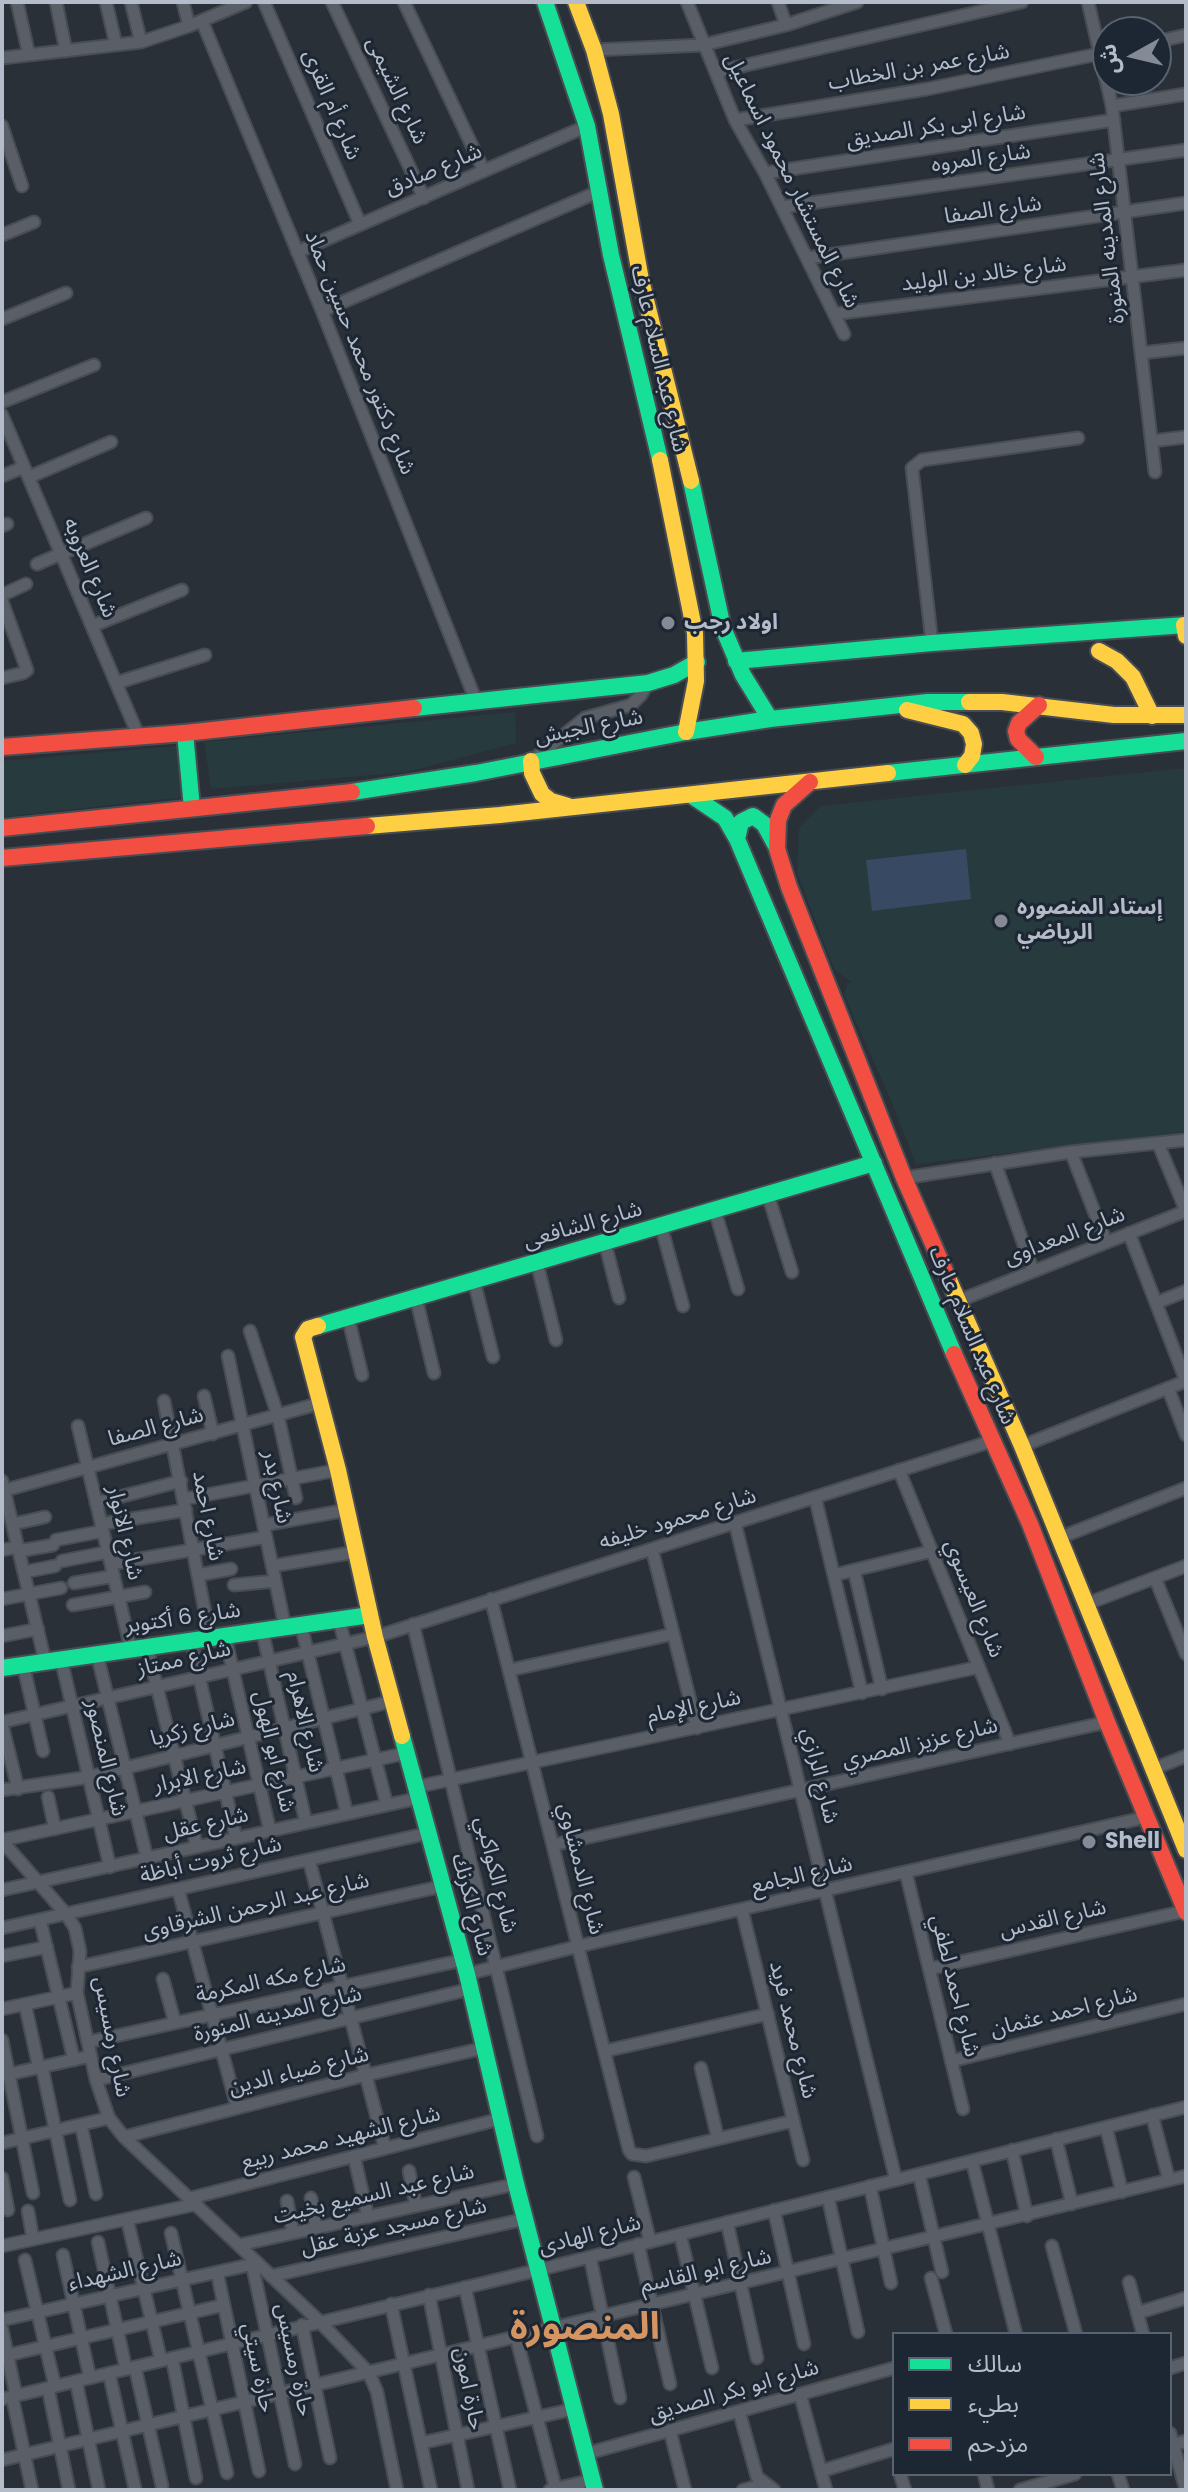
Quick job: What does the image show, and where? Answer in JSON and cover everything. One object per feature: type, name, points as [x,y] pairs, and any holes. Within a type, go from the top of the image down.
[{"type":"main road","name":"شارع عبد السلام عارف","points":[[545,2],[587,126],[611,255],[665,482],[695,633],[696,681],[686,732]]},
{"type":"main road","name":"شارع عبد السلام عارف","points":[[576,2],[594,50],[611,114],[641,280],[690,476],[723,628],[736,661],[770,719]]},
{"type":"main road","points":[[601,195],[625,195]]},
{"type":"main road","points":[[638,363],[661,359]]},
{"type":"main road","points":[[665,482],[690,476]]},
{"type":"main road","points":[[736,661],[932,643],[1185,629]]},
{"type":"main road","points":[[1099,651],[1117,661],[1133,677],[1152,716]]},
{"type":"main road","points":[[2,747],[185,733],[648,683],[674,675],[697,662]]},
{"type":"main road","name":"شارع الجيش","points":[[2,828],[387,788],[686,732],[891,706],[965,701],[1039,705],[1077,712],[1186,715]]},
{"type":"main road","points":[[1036,757],[1018,739],[1016,731],[1019,723],[1039,705]]},
{"type":"main road","points":[[891,706],[963,724],[971,733],[974,744],[972,756],[965,765]]},
{"type":"main road","points":[[185,733],[192,808]]},
{"type":"main road","points":[[2,858],[574,807],[1186,741]]},
{"type":"main road","points":[[531,761],[532,773],[542,794],[562,806],[574,807]]},
{"type":"main road","name":"شارع عبد السلام عارف","points":[[810,781],[784,805],[778,820],[777,849],[796,906],[904,1178],[1022,1446],[1186,1850]]},
{"type":"main road","name":"شارع عبد السلام عارف","points":[[691,795],[725,818],[737,839],[1030,1524],[1107,1722],[1186,1911]]},
{"type":"main road","points":[[737,839],[741,822],[753,816],[764,824],[777,849]]},
{"type":"main road","name":"شارع الشافعى","points":[[305,1333],[308,1329],[348,1317],[874,1163]]},
{"type":"main road","name":"شارع الكرنك","points":[[305,1333],[304,1342],[338,1470],[375,1637],[467,1974],[516,2184],[594,2485]]},
{"type":"main road","name":"شارع 6 أكتوبر","points":[[2,1668],[370,1615]]},
{"type":"street","points":[[17,2],[29,55]]},
{"type":"street","points":[[56,2],[66,51]]},
{"type":"street","points":[[106,2],[116,45]]},
{"type":"street","points":[[131,2],[141,42]]},
{"type":"street","points":[[183,2],[189,26]]},
{"type":"street","points":[[2,58],[141,42],[246,2]]},
{"type":"street","name":"شارع أم القرى","points":[[264,2],[360,224]]},
{"type":"street","name":"شارع الشيمى","points":[[332,2],[424,198]]},
{"type":"street","points":[[404,2],[484,171]]},
{"type":"street","name":"شارع المستشار محمود اسماعيل","points":[[687,2],[735,120],[765,173],[844,334]]},
{"type":"street","points":[[778,2],[786,25]]},
{"type":"street","points":[[594,50],[703,45],[786,25],[857,2]]},
{"type":"street","points":[[716,72],[1022,2]]},
{"type":"street","name":"شارع دكتور محمد حسين حماد","points":[[202,21],[322,311],[476,701]]},
{"type":"street","name":"شارع عمر بن الخطاب","points":[[735,120],[927,89],[1092,56]]},
{"type":"street","points":[[1112,106],[1186,94]]},
{"type":"street","name":"شارع المدينه المنورة","points":[[1110,96],[1155,472]]},
{"type":"street","name":"شارع ابى بكر الصديق","points":[[765,173],[1114,120]]},
{"type":"street","points":[[2,126],[22,186]]},
{"type":"street","name":"شارع صادق","points":[[297,252],[587,126]]},
{"type":"street","name":"شارع المروه","points":[[782,207],[1186,150]]},
{"type":"street","points":[[322,311],[601,195]]},
{"type":"street","name":"شارع الصفا","points":[[807,258],[1186,203]]},
{"type":"street","points":[[2,235],[34,222]]},
{"type":"street","name":"شارع خالد بن الوليد","points":[[834,314],[1186,270]]},
{"type":"street","points":[[2,319],[66,293]]},
{"type":"street","points":[[1141,353],[1186,348]]},
{"type":"street","points":[[2,402],[94,365]]},
{"type":"street","name":"شارع العروبه","points":[[2,415],[139,737]]},
{"type":"street","points":[[1152,441],[1186,437]]},
{"type":"street","points":[[932,643],[912,468],[922,460],[1078,438]]},
{"type":"street","points":[[2,476],[26,472],[111,442]]},
{"type":"street","points":[[37,564],[146,518]]},
{"type":"street","points":[[2,595],[26,584]]},
{"type":"street","points":[[92,626],[182,590]]},
{"type":"street","points":[[2,601],[27,665],[23,673],[2,678]]},
{"type":"street","points":[[116,683],[205,655]]},
{"type":"street","points":[[531,761],[585,718],[631,705],[648,683]]},
{"type":"street","points":[[904,1178],[1071,1152],[1186,1140]]},
{"type":"street","points":[[1158,1143],[1186,1211]]},
{"type":"street","points":[[1071,1152],[1106,1242]]},
{"type":"street","points":[[995,1163],[1033,1271]]},
{"type":"street","points":[[768,1195],[792,1272]]},
{"type":"street","points":[[715,1211],[738,1289]]},
{"type":"street","name":"شارع المعداوى","points":[[958,1301],[1186,1211]]},
{"type":"street","points":[[661,1226],[683,1306]]},
{"type":"street","points":[[1022,1446],[1186,1381],[1129,1233]]},
{"type":"street","points":[[605,1243],[619,1298]]},
{"type":"street","points":[[537,1263],[556,1340]]},
{"type":"street","points":[[474,1281],[493,1357]]},
{"type":"street","points":[[1156,1303],[1186,1291]]},
{"type":"street","points":[[416,1298],[434,1373]]},
{"type":"street","points":[[348,1317],[362,1375]]},
{"type":"street","points":[[250,1331],[278,1416],[296,1498]]},
{"type":"street","name":"شارع بدر","points":[[228,1356],[275,1581],[307,1652],[347,1814]]},
{"type":"street","points":[[1168,1388],[1186,1435]]},
{"type":"street","points":[[204,1396],[213,1434]]},
{"type":"street","name":"شارع احمد","points":[[164,1401],[198,1575],[218,1637]]},
{"type":"street","name":"شارع الصفا","points":[[3,1487],[321,1403]]},
{"type":"street","name":"شارع الانوار","points":[[78,1426],[118,1596],[157,1687],[197,1847]]},
{"type":"street","name":"شارع محمود خليفه","points":[[375,1637],[992,1441]]},
{"type":"street","points":[[2,1550],[55,1543],[255,1485],[338,1470]]},
{"type":"street","name":"شارع العيسوي","points":[[899,1470],[1010,1744]]},
{"type":"street","points":[[96,1503],[181,1481]]},
{"type":"street","name":"شارع المنصور","points":[[3,1487],[38,1629],[72,1706],[110,1867]]},
{"type":"street","points":[[1059,1538],[1186,1488]]},
{"type":"street","points":[[815,1497],[862,1693]]},
{"type":"street","points":[[24,1572],[58,1564],[111,1564],[193,1550],[347,1510]]},
{"type":"street","points":[[13,1524],[45,1517]]},
{"type":"street","name":"شارع الرازي","points":[[735,1523],[896,2180]]},
{"type":"street","points":[[652,1549],[697,1728]]},
{"type":"street","points":[[834,1575],[932,1551]]},
{"type":"street","points":[[272,1566],[356,1552]]},
{"type":"street","points":[[74,1583],[111,1564]]},
{"type":"street","points":[[1086,1604],[1186,1566]]},
{"type":"street","points":[[198,1575],[231,1569]]},
{"type":"street","points":[[854,1570],[882,1689]]},
{"type":"street","points":[[1155,1578],[1186,1654]]},
{"type":"street","points":[[234,1585],[275,1581]]},
{"type":"street","points":[[2,1599],[61,1588]]},
{"type":"street","points":[[73,1605],[145,1592]]},
{"type":"street","name":"شارع الدمشاوي","points":[[491,1599],[629,2150],[632,2154],[646,2156],[718,2139]]},
{"type":"street","points":[[339,1620],[387,1805]]},
{"type":"street","name":"شارع الكواكبي","points":[[413,1624],[537,2136]]},
{"type":"street","points":[[2,1636],[38,1629]]},
{"type":"street","name":"شارع الاهرام","points":[[262,1630],[306,1823]]},
{"type":"street","points":[[510,1670],[673,1634]]},
{"type":"street","name":"شارع ابو الهول","points":[[218,1637],[233,1669],[270,1831]]},
{"type":"street","name":"شارع ممتاز","points":[[2,1723],[375,1637]]},
{"type":"street","points":[[191,1641],[236,1838]]},
{"type":"street","points":[[97,1654],[147,1858]]},
{"type":"street","points":[[23,1664],[43,1751]]},
{"type":"street","name":"شارع الإمام","points":[[418,1792],[451,1780],[533,1761],[979,1667]]},
{"type":"street","name":"شارع زكريا","points":[[2,1790],[89,1777],[393,1701]]},
{"type":"street","name":"شارع عزيز المصري","points":[[553,1845],[1107,1722]]},
{"type":"street","points":[[2,1723],[18,1789]]},
{"type":"street","name":"شارع الابرار","points":[[2,1841],[407,1753]]},
{"type":"street","points":[[1153,1769],[1186,1756]]},
{"type":"street","name":"شارع عقل","points":[[2,1890],[387,1805],[418,1792]]},
{"type":"street","points":[[48,1797],[55,1829]]},
{"type":"street","name":"شارع الجامع","points":[[467,1974],[1147,1817]]},
{"type":"street","name":"شارع ثروت أباظة","points":[[2,1928],[429,1833]]},
{"type":"street","name":"شارع رمسيس","points":[[2,1841],[66,1914],[79,1941],[77,1993],[96,2080],[109,2118],[124,2137],[319,2321],[369,2373]]},
{"type":"street","points":[[309,1860],[385,2148]]},
{"type":"street","name":"شارع احمد لطفي","points":[[906,1873],[963,2109]]},
{"type":"street","name":"شارع عبد الرحمن الشرقاوى","points":[[78,1967],[443,1886]]},
{"type":"street","points":[[178,1889],[237,2107]]},
{"type":"street","name":"شارع محمد فريد","points":[[742,1910],[803,2160]]},
{"type":"street","name":"شارع القدس","points":[[929,1969],[1186,1911]]},
{"type":"street","points":[[40,1920],[74,2060]]},
{"type":"street","points":[[2,1956],[47,1947]]},
{"type":"street","name":"شارع المدينه المنورة","points":[[96,2080],[351,2018],[467,1974]]},
{"type":"street","name":"شارع مكه المكرمة","points":[[88,2042],[342,1986],[467,1974]]},
{"type":"street","points":[[163,1979],[175,2023]]},
{"type":"street","points":[[2,2009],[77,1993]]},
{"type":"street","points":[[25,2004],[70,2200]]},
{"type":"street","name":"شارع احمد عثمان","points":[[951,2061],[1186,2004]]},
{"type":"street","points":[[605,2051],[768,2014]]},
{"type":"street","points":[[2,2040],[5,2075],[33,2193]]},
{"type":"street","name":"شارع ضياء الدين","points":[[124,2137],[484,2048]]},
{"type":"street","points":[[5,2075],[91,2056]]},
{"type":"street","points":[[701,2068],[718,2139],[793,2121]]},
{"type":"street","name":"شارع الهادى","points":[[10,2397],[538,2270],[1186,2107]]},
{"type":"street","points":[[1152,2115],[1169,2180]]},
{"type":"street","points":[[2,2143],[109,2118]]},
{"type":"street","name":"شارع الشهيد محمد ربيع","points":[[2,2246],[127,2219],[500,2119]]},
{"type":"street","points":[[81,2125],[96,2194]]},
{"type":"street","points":[[1106,2127],[1122,2192]]},
{"type":"street","points":[[1056,2139],[1072,2204]]},
{"type":"street","points":[[1012,2150],[1027,2216]]},
{"type":"street","points":[[354,2156],[368,2217]]},
{"type":"street","points":[[972,2161],[1015,2332]]},
{"type":"street","points":[[409,2171],[416,2206]]},
{"type":"street","points":[[919,2174],[934,2238],[936,2275],[946,2332]]},
{"type":"street","name":"شارع ابو القاسم","points":[[2,2460],[1186,2176]]},
{"type":"street","points":[[634,2177],[652,2305],[670,2384]]},
{"type":"street","points":[[2,2178],[8,2210]]},
{"type":"street","name":"شارع عبد السميع بخيت","points":[[239,2245],[516,2184]]},
{"type":"street","points":[[870,2186],[891,2283]]},
{"type":"street","points":[[828,2197],[858,2332]]},
{"type":"street","points":[[311,2198],[316,2228]]},
{"type":"street","points":[[287,2201],[293,2233]]},
{"type":"street","points":[[774,2210],[804,2344]]},
{"type":"street","points":[[28,2211],[33,2239]]},
{"type":"street","points":[[127,2219],[152,2322],[184,2417],[196,2478]]},
{"type":"street","name":"شارع مسجد عزبة عقل","points":[[271,2276],[525,2219]]},
{"type":"street","points":[[727,2222],[757,2358]]},
{"type":"street","points":[[171,2233],[227,2473]]},
{"type":"street","points":[[680,2234],[712,2368]]},
{"type":"street","points":[[98,2242],[117,2330],[148,2425],[162,2486]]},
{"type":"street","points":[[1052,2246],[1075,2332]]},
{"type":"street","points":[[63,2255],[90,2378]]},
{"type":"street","points":[[590,2257],[620,2398]]},
{"type":"street","points":[[25,2260],[46,2346],[69,2490]]},
{"type":"street","name":"شارع الشهداء","points":[[2,2320],[255,2263]]},
{"type":"street","name":"حارة رمسيس","points":[[255,2263],[295,2464]]},
{"type":"street","name":"حارة سيتي","points":[[217,2272],[259,2471]]},
{"type":"street","points":[[1129,2282],[1142,2332]]},
{"type":"street","points":[[465,2287],[510,2490]]},
{"type":"street","name":"حارة امون","points":[[429,2295],[468,2490]]},
{"type":"street","points":[[1137,2313],[1186,2298]]},
{"type":"street","points":[[391,2304],[431,2490]]},
{"type":"street","points":[[8,2355],[224,2305]]},
{"type":"street","points":[[302,2325],[330,2458]]},
{"type":"street","points":[[2,2329],[8,2355],[10,2397],[32,2490]]},
{"type":"street","points":[[516,2337],[553,2489],[594,2485]]},
{"type":"street","name":"شارع ابو بكر الصديق","points":[[585,2454],[892,2369]]},
{"type":"street","points":[[109,2373],[135,2489]]},
{"type":"street","points":[[369,2373],[377,2392],[397,2490]]},
{"type":"street","points":[[76,2381],[99,2490]]},
{"type":"street","points":[[800,2394],[826,2490]]},
{"type":"street","points":[[421,2443],[574,2409]]},
{"type":"street","points":[[739,2411],[757,2477],[770,2487]]},
{"type":"street","points":[[670,2431],[685,2490]]},
{"type":"street","points":[[1172,2445],[1186,2490]]},
{"type":"street","points":[[821,2471],[892,2450]]},
{"type":"street","points":[[1020,2490],[1052,2486],[1071,2476]]},
{"type":"street","points":[[743,2490],[770,2487]]},
{"type":"green space","points":[[515,712],[516,743],[407,772],[211,789],[204,742]]},
{"type":"green space","points":[[176,746],[184,797],[2,817],[2,761]]},
{"type":"green space","name":"إستاد المنصوره الرياضي","points":[[1186,768],[1186,1132],[916,1164],[844,995],[847,984],[851,982],[834,969],[797,873],[799,828],[821,806]]},
{"type":"water","points":[[966,849],[971,899],[872,911],[866,860]]},
{"type":"traffic: fast","points":[[545,2],[587,126],[611,255],[660,460]]},
{"type":"traffic: fast","points":[[691,481],[723,628],[743,675],[770,719]]},
{"type":"traffic: fast","points":[[736,661],[1186,625]]},
{"type":"traffic: fast","points":[[414,708],[648,683],[674,675],[697,662]]},
{"type":"traffic: fast","points":[[352,792],[476,773],[770,719],[928,702],[969,702]]},
{"type":"traffic: fast","points":[[185,733],[192,808]]},
{"type":"traffic: fast","points":[[888,773],[1186,741]]},
{"type":"traffic: fast","points":[[691,795],[725,818],[737,839],[954,1354]]},
{"type":"traffic: fast","points":[[737,839],[741,822],[753,816],[764,824],[776,846]]},
{"type":"traffic: fast","points":[[318,1326],[874,1163]]},
{"type":"traffic: fast","points":[[2,1668],[370,1615]]},
{"type":"traffic: fast","points":[[402,1736],[467,1974],[516,2184],[595,2490]]},
{"type":"traffic: slow","points":[[576,2],[594,50],[611,114],[641,280],[691,481]]},
{"type":"traffic: slow","points":[[660,460],[695,633],[696,681],[686,732]]},
{"type":"traffic: slow","points":[[1184,625],[1186,636]]},
{"type":"traffic: slow","points":[[1099,651],[1117,661],[1133,677],[1152,716]]},
{"type":"traffic: slow","points":[[969,702],[1002,702],[1114,715],[1186,715]]},
{"type":"traffic: slow","points":[[907,710],[963,724],[971,733],[974,744],[972,756],[965,765]]},
{"type":"traffic: slow","points":[[531,761],[532,773],[542,794],[551,801],[568,806]]},
{"type":"traffic: slow","points":[[367,826],[500,815],[888,773]]},
{"type":"traffic: slow","points":[[948,1278],[1022,1446],[1186,1850]]},
{"type":"traffic: slow","points":[[318,1326],[308,1329],[303,1337],[402,1736]]},
{"type":"traffic: jam","points":[[1036,757],[1018,739],[1016,731],[1019,723],[1039,705]]},
{"type":"traffic: jam","points":[[2,747],[185,733],[414,708]]},
{"type":"traffic: jam","points":[[810,782],[784,805],[778,820],[777,849],[789,887],[904,1178],[948,1278]]},
{"type":"traffic: jam","points":[[2,828],[352,792]]},
{"type":"traffic: jam","points":[[2,858],[367,826]]},
{"type":"traffic: jam","points":[[954,1354],[1030,1524],[1107,1722],[1186,1912]]},
{"type":"place","name":"اولاد رجب","points":[[668,623]]},
{"type":"place","name":"إستاد المنصوره الرياضي","points":[[1001,921]]},
{"type":"place","name":"Shell","points":[[1089,1842]]},
{"type":"district","name":"المنصورة","points":[[585,2329]]}]
